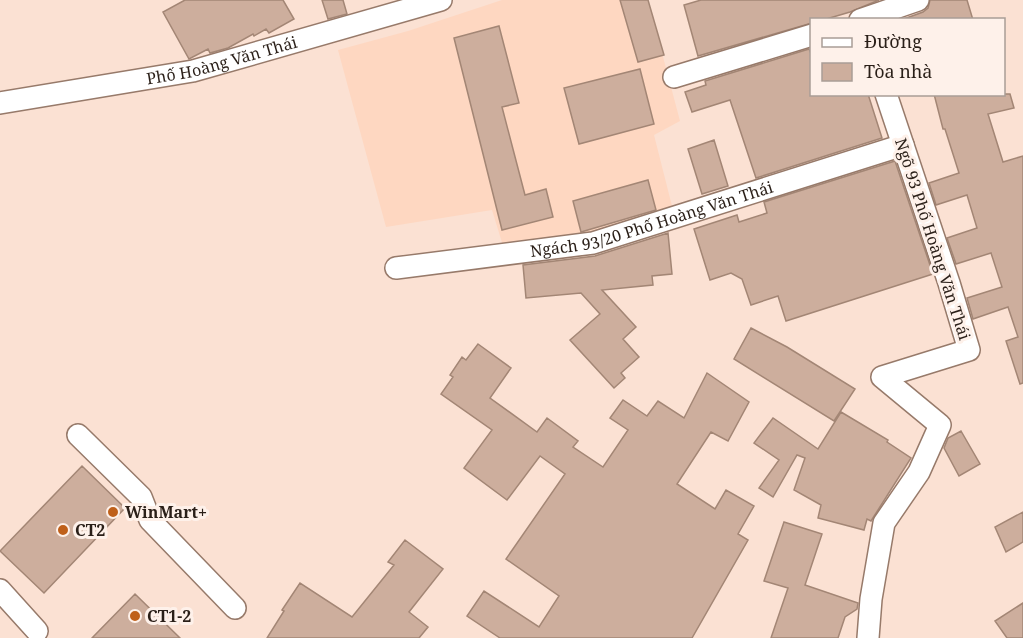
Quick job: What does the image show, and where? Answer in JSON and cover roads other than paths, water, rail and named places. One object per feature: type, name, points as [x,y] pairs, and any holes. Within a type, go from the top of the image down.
[{"type":"street","name":"Phố Hoàng Văn Thái","points":[[0,103],[193,71],[441,0]]},
{"type":"street","points":[[855,0],[861,18]]},
{"type":"street","points":[[864,18],[918,0]]},
{"type":"street","points":[[674,77],[810,36]]},
{"type":"street","name":"Ngõ 93 Phố Hoàng Văn Thái","points":[[868,638],[871,599],[884,524],[919,472],[940,425],[882,376],[969,350],[950,283],[887,96]]},
{"type":"street","name":"Ngách 93/20 Phố Hoàng Văn Thái","points":[[396,268],[593,243],[903,145]]},
{"type":"street","points":[[78,435],[141,497],[150,520],[235,608]]},
{"type":"street","points":[[0,590],[37,632]]},
{"type":"place","name":"WinMart+","points":[[113,512]]},
{"type":"place","name":"CT2","points":[[63,530]]},
{"type":"place","name":"CT1-2","points":[[135,616]]}]
